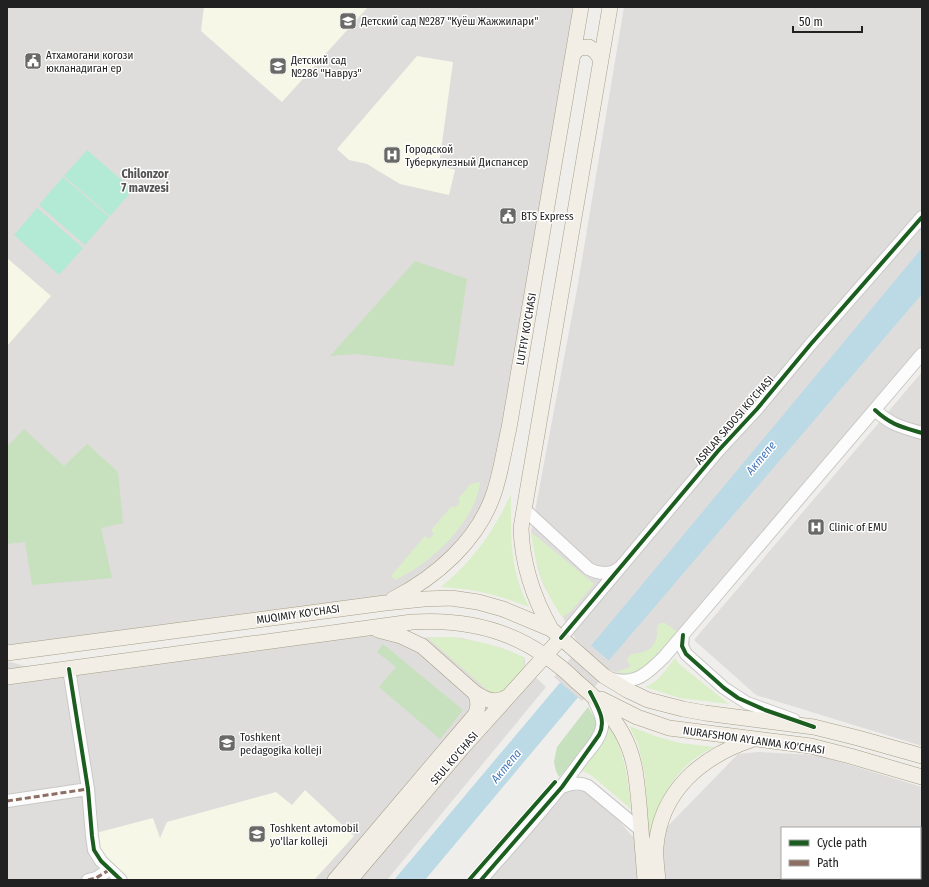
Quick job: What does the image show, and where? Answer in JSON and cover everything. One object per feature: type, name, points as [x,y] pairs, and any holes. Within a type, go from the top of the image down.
[{"type":"main road","name":"LUTFIY KO'CHASI","points":[[385,603],[425,580],[448,560],[473,533],[493,494],[508,428],[581,7]]},
{"type":"main road","points":[[556,633],[536,599],[526,567],[521,534],[524,509],[610,7]]},
{"type":"main road","points":[[572,54],[579,48],[589,47],[596,52],[601,60]]},
{"type":"main road","name":"MUQIMIY KO'CHASI","points":[[7,653],[424,598],[451,598],[478,602],[510,612],[556,633],[576,652]]},
{"type":"main road","name":"MUQIMIY KO'CHASI","points":[[7,677],[361,629],[425,621],[452,621],[501,632],[520,640],[545,655],[590,692]]},
{"type":"main road","points":[[361,629],[393,634],[415,642],[422,646],[475,693],[486,699],[494,701],[503,700],[509,696]]},
{"type":"main road","name":"SEUL KO'CHASI","points":[[350,880],[462,748],[545,655],[556,633]]},
{"type":"main road","points":[[50,648],[44,653],[42,660],[45,668],[48,671],[51,671]]},
{"type":"main road","name":"NURAFSHON AYLANMA KO'CHASI","points":[[576,652],[604,676],[636,694],[658,703],[705,713],[814,727],[922,756]]},
{"type":"main road","points":[[590,692],[614,719],[629,748],[636,773],[645,880]]},
{"type":"main road","name":"NURAFSHON AYLANMA KO'CHASI","points":[[590,692],[617,707],[658,725],[669,728],[811,746],[922,778]]},
{"type":"main road","points":[[335,880],[475,715],[479,705],[475,693]]},
{"type":"main road","points":[[658,880],[656,853],[657,839],[663,816],[675,793],[688,777],[707,762],[730,748],[753,739]]},
{"type":"street","name":"ASRLAR SADOSI KO‘CHASI","points":[[556,633],[620,567],[718,451],[757,409],[810,345],[922,217]]},
{"type":"street","points":[[604,676],[620,681],[636,679],[648,673],[683,635],[922,354]]},
{"type":"street","points":[[875,410],[884,419],[894,424],[922,433]]},
{"type":"street","points":[[524,509],[589,569],[605,573],[617,570],[620,567]]},
{"type":"street","points":[[683,635],[682,646],[688,657]]},
{"type":"street","points":[[667,653],[679,651],[738,698],[765,710],[814,727]]},
{"type":"street","points":[[69,669],[88,789],[94,850],[101,862],[121,880]]},
{"type":"street","points":[[481,880],[562,787],[602,729],[600,714],[590,692]]},
{"type":"street","points":[[562,787],[574,783],[588,786],[642,831]]},
{"type":"street","points":[[7,801],[88,789]]},
{"type":"street","points":[[88,880],[96,878],[109,870]]},
{"type":"shaded area","points":[[7,7],[581,7],[509,428],[473,533],[385,603],[7,653]]},
{"type":"shaded area","name":"Детский сад №286 \"Навруз\"","points":[[204,7],[368,7],[282,102],[201,31]]},
{"type":"shaded area","points":[[624,7],[922,7],[922,351],[643,673],[627,675],[612,671],[577,641],[544,586],[538,570],[531,532],[578,284]]},
{"type":"shaded area","points":[[417,56],[453,62],[439,165],[455,170],[449,195],[400,184],[367,164],[349,160],[337,149]]},
{"type":"shaded area","points":[[7,258],[51,296],[7,346]]},
{"type":"shaded area","points":[[922,372],[922,746],[756,695],[694,640]]},
{"type":"shaded area","points":[[361,629],[406,638],[462,638],[502,648],[525,658],[525,667],[546,687],[387,880],[7,880],[7,661],[45,672]]},
{"type":"shaded area","points":[[758,752],[817,755],[922,787],[922,880],[489,880],[564,791],[584,791],[619,821],[632,836],[665,829],[738,754]]},
{"type":"shaded area","name":"Toshkent avtomobil yo'llar kolleji","points":[[305,790],[354,836],[314,880],[129,880],[100,855],[96,833],[153,818],[160,838],[167,822],[276,792],[292,805]]},
{"type":"green space","points":[[87,150],[133,190],[110,216],[64,176]]},
{"type":"green space","points":[[63,177],[109,217],[85,245],[39,205]]},
{"type":"green space","points":[[37,208],[83,248],[59,275],[14,235]]},
{"type":"green space","points":[[415,261],[467,279],[454,366],[356,354],[330,356]]},
{"type":"green space","points":[[24,429],[64,466],[87,444],[118,472],[123,523],[101,528],[112,578],[32,585],[25,542],[7,544],[7,447]]},
{"type":"green space","points":[[480,482],[477,497],[470,512],[449,540],[422,564],[395,580],[391,576],[425,536],[429,539],[434,534],[431,530],[452,506],[455,508],[460,502],[458,499],[471,484]]},
{"type":"green space","points":[[511,494],[512,552],[522,593],[529,607],[486,593],[441,587],[453,577],[482,545]]},
{"type":"green space","points":[[531,532],[594,584],[570,612],[562,617],[549,596],[541,576],[535,556]]},
{"type":"green space","points":[[661,623],[665,623],[677,632],[642,671],[629,674],[616,672],[628,668],[631,665],[627,661],[627,658],[632,654],[641,653],[652,647],[656,639],[658,626]]},
{"type":"green space","points":[[449,637],[478,642],[507,650],[525,658],[523,662],[525,667],[503,692],[492,694],[428,638]]},
{"type":"green space","points":[[383,644],[463,710],[440,739],[379,687],[396,667],[377,652]]},
{"type":"green space","points":[[675,658],[679,664],[729,704],[680,698],[645,687],[658,679]]},
{"type":"green space","points":[[588,707],[597,722],[594,738],[559,777],[554,762],[557,747]]},
{"type":"green space","points":[[629,726],[679,743],[715,747],[701,754],[689,763],[670,785],[657,811],[649,840],[645,775],[638,744]]},
{"type":"green space","points":[[610,727],[622,757],[627,777],[631,809],[591,775],[580,770],[606,738]]},
{"type":"water","name":"Актепа","points":[[922,248],[922,294],[611,658],[425,880],[394,880],[621,610]]},
{"type":"pier","points":[[586,641],[614,665],[582,701],[554,677]]},
{"type":"marked path","points":[[7,801],[88,789]]},
{"type":"marked path","points":[[88,880],[96,878],[109,870]]},
{"type":"cycle path","points":[[561,638],[718,451],[757,409],[810,345],[922,217]]},
{"type":"cycle path","points":[[875,410],[892,422],[922,433]]},
{"type":"cycle path","points":[[683,635],[682,646],[686,654],[724,688],[738,698],[765,710],[814,727]]},
{"type":"cycle path","points":[[69,669],[88,789],[94,850],[101,861],[121,880]]},
{"type":"cycle path","points":[[481,880],[562,787],[599,735],[602,718],[590,692]]},
{"type":"cycle path","points":[[469,880],[555,782]]},
{"type":"place","name":"Детский сад №287 \"Куёш Жажжилари\"","points":[[348,21]]},
{"type":"place","name":"Атхамогани когози юкланадиган ер","points":[[33,61]]},
{"type":"place","name":"Детский сад №286 \"Навруз\"","points":[[278,66]]},
{"type":"place","name":"Городской Туберкулезный Диспансер","points":[[392,155]]},
{"type":"place","name":"BTS Express","points":[[508,216]]},
{"type":"place","name":"Clinic of EMU","points":[[816,527]]},
{"type":"place","name":"Toshkent pedagogika kolleji","points":[[227,743]]},
{"type":"place","name":"Toshkent avtomobil yo'llar kolleji","points":[[257,834]]},
{"type":"district","name":"Chilonzor 7 mavzesi","points":[[145,181]]},
{"type":"water label","name":"Актепе","points":[[761,458]]}]
